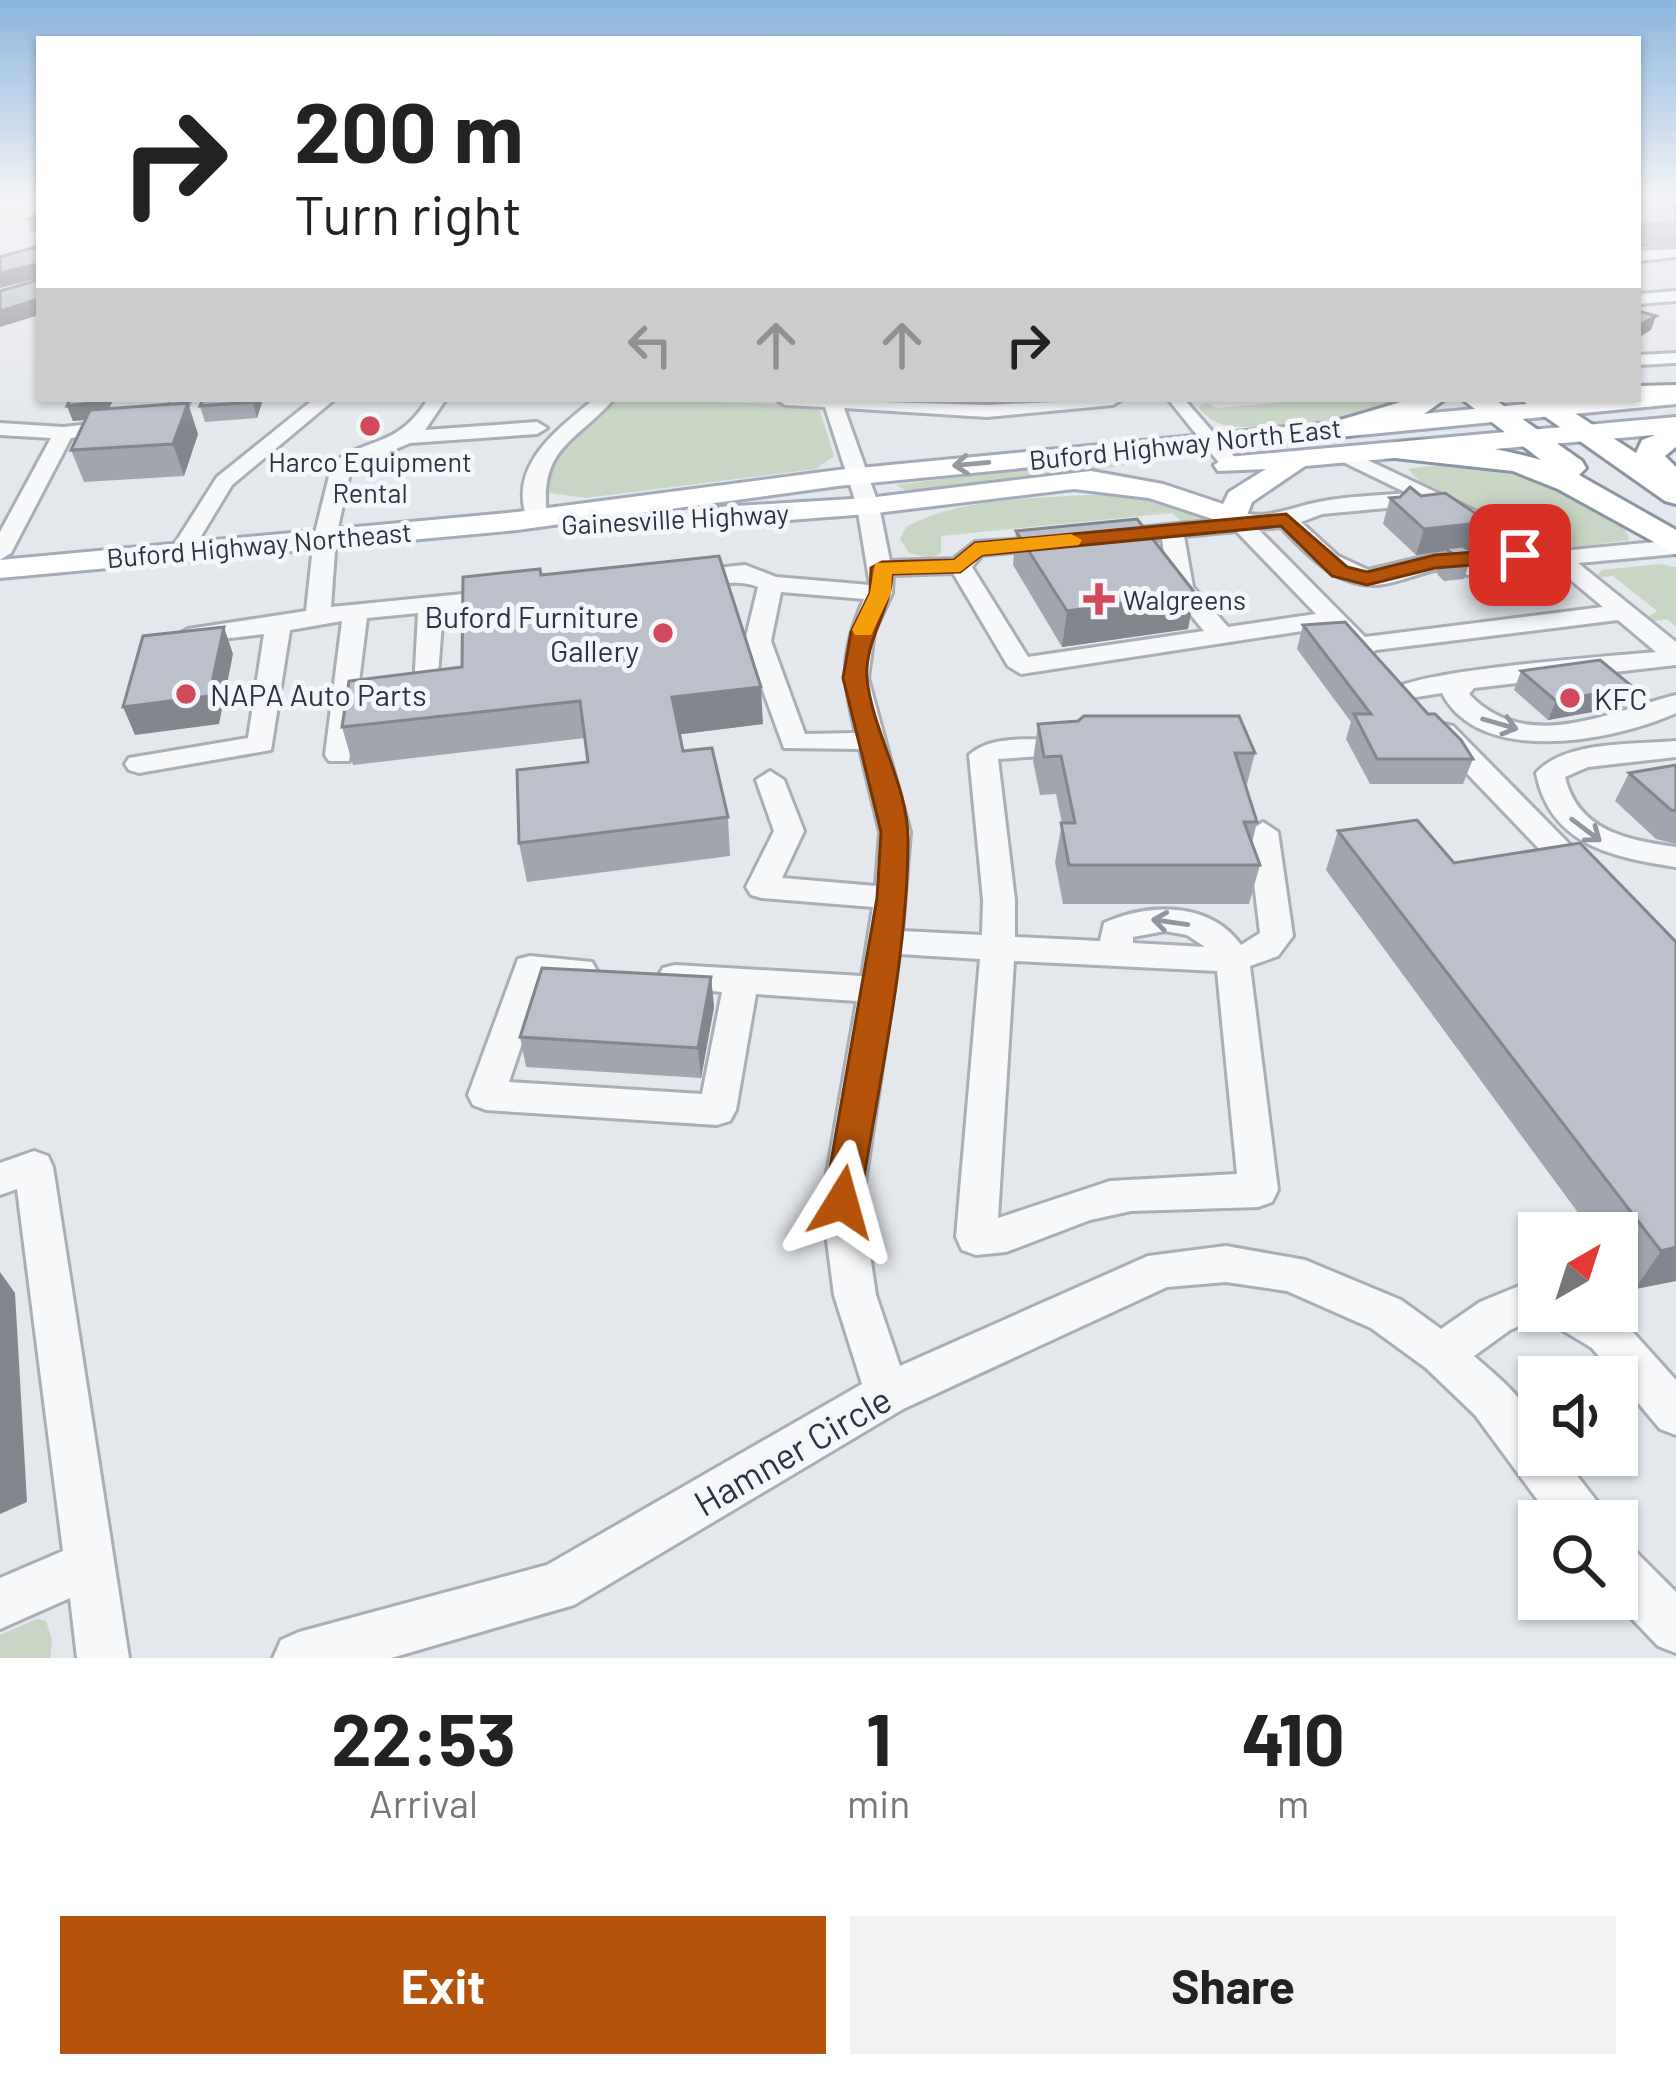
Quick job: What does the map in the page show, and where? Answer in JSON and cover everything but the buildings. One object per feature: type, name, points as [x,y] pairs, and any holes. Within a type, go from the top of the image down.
[{"type":"highway","points":[[1641,394],[1676,395]]},
{"type":"highway","points":[[1346,442],[1426,402]]},
{"type":"highway","points":[[1540,403],[1676,494]]},
{"type":"highway","points":[[1486,406],[1676,544]]},
{"type":"highway","points":[[1676,436],[1653,446],[1650,456],[1656,468],[1676,481]]},
{"type":"highway","points":[[1397,451],[1480,456],[1521,464],[1562,480],[1676,544]]},
{"type":"main road","name":"Buford Highway North East","points":[[1641,397],[1676,395]]},
{"type":"main road","name":"Buford Highway North East","points":[[868,506],[1299,461],[1346,442],[1486,406],[1540,403]]},
{"type":"main road","points":[[1529,437],[1676,425]]},
{"type":"main road","name":"Buford Highway North East","points":[[846,477],[1213,442],[1346,442],[1397,451],[1529,437]]},
{"type":"main road","points":[[1074,481],[1153,490],[1238,520],[1239,498],[1299,461]]},
{"type":"main road","name":"Gainesville Highway","points":[[527,518],[846,477]]},
{"type":"main road","name":"Gainesville Highway","points":[[527,518],[567,528],[868,506]]},
{"type":"main road","name":"Buford Highway Northeast","points":[[0,568],[527,518]]},
{"type":"street","points":[[1641,299],[1676,296]]},
{"type":"street","points":[[1641,360],[1676,358]]},
{"type":"street","points":[[0,429],[64,433],[172,420],[180,402]]},
{"type":"street","points":[[181,551],[224,481],[322,402]]},
{"type":"street","points":[[318,616],[325,537],[342,464],[384,451],[422,427],[435,402]]},
{"type":"street","points":[[528,402],[527,419],[537,428]]},
{"type":"street","points":[[527,518],[537,463],[602,402]]},
{"type":"street","points":[[836,402],[846,477],[868,506],[881,581],[862,632],[855,678],[895,832],[891,898],[842,1202],[855,1295],[886,1394]]},
{"type":"street","points":[[863,402],[987,411],[1055,402]]},
{"type":"street","points":[[1183,402],[1232,465]]},
{"type":"street","points":[[406,437],[537,428],[568,431]]},
{"type":"street","points":[[0,553],[64,433]]},
{"type":"street","points":[[1346,442],[1430,497],[1553,555],[1676,656]]},
{"type":"street","points":[[656,582],[745,572],[771,584],[881,581],[960,566],[975,549],[1172,531],[1238,520],[1286,520],[1319,508],[1430,497]]},
{"type":"street","points":[[1238,520],[1604,898]]},
{"type":"street","points":[[1286,520],[1340,572],[1367,578],[1434,583],[1497,577],[1507,564]]},
{"type":"street","points":[[1172,531],[1181,588],[1222,636]]},
{"type":"street","points":[[1367,578],[1435,562],[1676,544]]},
{"type":"street","points":[[1367,578],[1553,555]]},
{"type":"street","points":[[960,566],[1021,666],[1334,620]]},
{"type":"street","points":[[771,584],[758,641],[794,742],[871,741]]},
{"type":"street","points":[[170,638],[318,616],[521,596]]},
{"type":"street","points":[[342,708],[427,694],[431,605]]},
{"type":"street","points":[[1359,646],[1624,612]]},
{"type":"street","points":[[339,755],[355,613]]},
{"type":"street","points":[[139,764],[261,744],[278,625]]},
{"type":"street","points":[[1404,691],[1676,656]]},
{"type":"street","points":[[1466,681],[1454,694],[1482,720],[1533,733],[1634,722],[1676,703]]},
{"type":"street","points":[[1064,748],[1001,749],[983,755],[999,900],[976,1237],[1004,1239],[1093,1202],[1146,1193],[1258,1190],[1233,960]]},
{"type":"street","points":[[1489,780],[1550,773],[1582,759],[1676,749]]},
{"type":"street","points":[[1550,773],[1552,794],[1569,818],[1609,847],[1676,857]]},
{"type":"street","points":[[770,780],[789,831],[762,887],[891,898]]},
{"type":"street","points":[[884,943],[1233,960],[1266,948],[1277,936],[1263,832]]},
{"type":"street","points":[[741,982],[717,1110],[486,1095],[530,968],[873,989]]},
{"type":"street","points":[[0,1179],[34,1167],[103,1658]]},
{"type":"street","name":"Hamner Circle","points":[[298,1658],[556,1587],[886,1394],[1163,1269],[1226,1264],[1290,1274],[1386,1314],[1441,1354],[1491,1400],[1566,1500]]},
{"type":"street","points":[[1441,1354],[1495,1316],[1518,1306]]},
{"type":"street","points":[[1604,1332],[1676,1413]]},
{"type":"street","points":[[0,1604],[90,1564]]},
{"type":"street","points":[[1638,1589],[1676,1628]]},
{"type":"green space","points":[[614,402],[809,405],[820,411],[834,456],[816,469],[586,498],[550,493],[554,465]]},
{"type":"green space","points":[[1286,402],[1409,402],[1326,420],[1247,427],[1216,422],[1198,407],[1206,403],[1217,408]]},
{"type":"green space","points":[[1147,453],[1186,455],[1014,483],[909,492],[896,485]]},
{"type":"green space","points":[[1469,461],[1508,470],[1586,501],[1607,513],[1629,540],[1567,548],[1420,482],[1408,469]]},
{"type":"green space","points":[[1142,493],[1208,516],[1181,521],[1172,513],[941,536],[941,554],[928,558],[909,553],[900,539],[906,527],[930,516],[982,503]]},
{"type":"green space","points":[[1659,564],[1676,567],[1676,626],[1667,619],[1649,622],[1645,618],[1657,611],[1613,576],[1595,578],[1602,570]]},
{"type":"green space","points":[[37,1619],[46,1621],[52,1640],[50,1658],[0,1658],[0,1635]]},
{"type":"slow traffic","points":[[863,630],[880,593],[882,568],[960,566],[975,549],[1071,540]]},
{"type":"place","name":"Harco Equipment Rental","points":[[370,426]]},
{"type":"place","name":"Walgreens","points":[[1099,599]]},
{"type":"place","name":"Buford Furniture Gallery","points":[[663,633]]},
{"type":"place","name":"NAPA Auto Parts","points":[[186,694]]},
{"type":"place","name":"KFC","points":[[1570,698]]},
{"type":"route","points":[[842,1202],[891,898],[895,832],[855,678],[862,632],[880,593],[882,568],[960,566],[975,549],[1286,520],[1340,572],[1367,578],[1435,562],[1520,555]]}]
